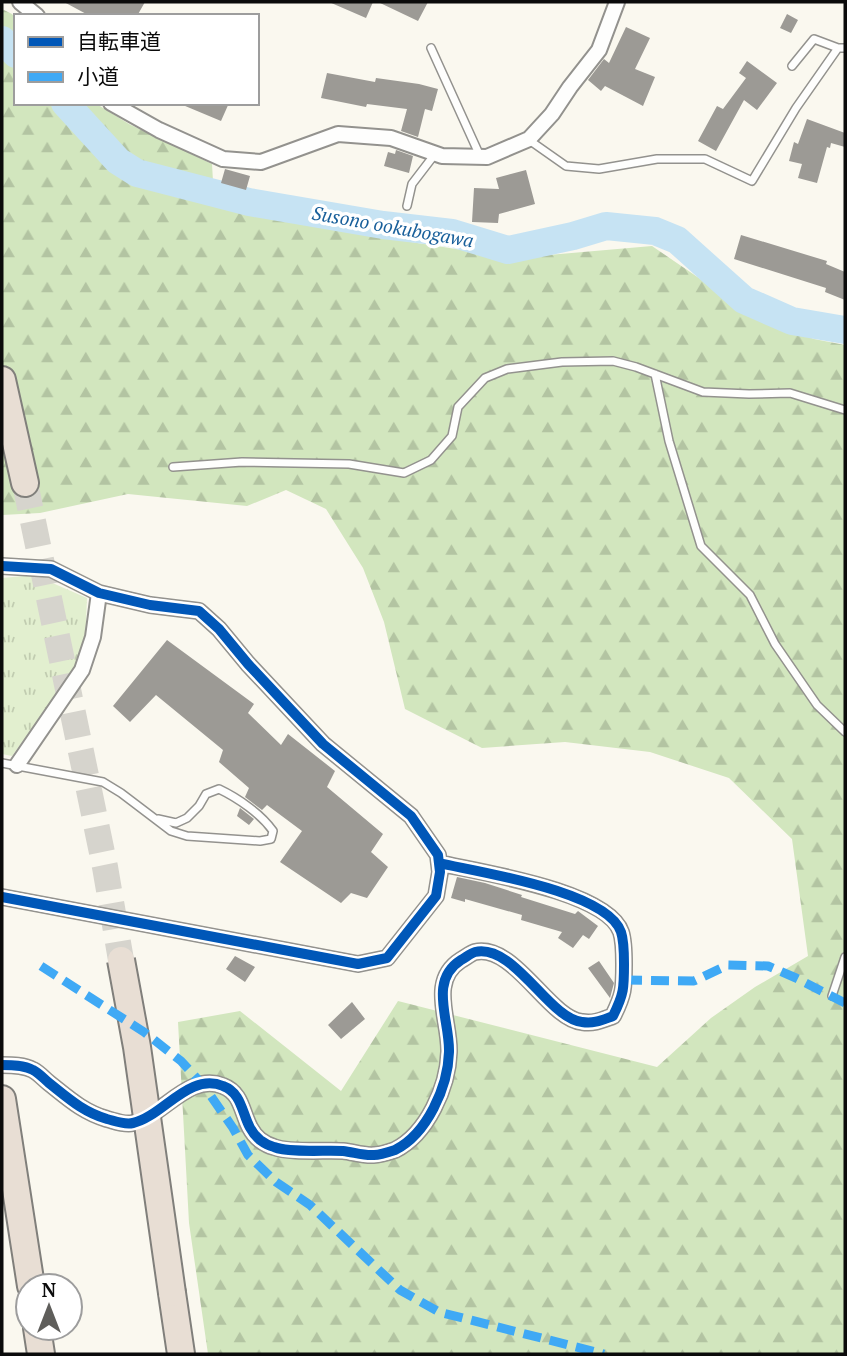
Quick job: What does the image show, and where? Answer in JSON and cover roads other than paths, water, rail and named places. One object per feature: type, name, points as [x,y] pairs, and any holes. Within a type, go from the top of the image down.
[{"type":"highway","points":[[2,380],[25,484]]},
{"type":"highway","points":[[121,960],[137,1047],[181,1354]]},
{"type":"highway","points":[[2,1099],[29,1272]]},
{"type":"street","points":[[20,2],[35,14]]},
{"type":"street","points":[[115,105],[159,130],[223,159],[261,162],[338,134],[391,138],[442,156],[487,157],[529,139],[552,114],[569,87],[599,50],[617,2]]},
{"type":"street","points":[[2,566],[51,569],[99,593],[150,605],[199,611],[219,629],[323,744],[411,816],[438,855],[440,872],[436,896],[387,958],[358,964],[2,897]]},
{"type":"street","points":[[17,765],[82,670],[93,637],[99,593]]},
{"type":"street","points":[[2,1065],[33,1070],[81,1110],[119,1123],[133,1123],[153,1114],[185,1092],[211,1083],[223,1086],[235,1094],[243,1107],[248,1128],[260,1140],[275,1148],[374,1155],[394,1150],[417,1134],[442,1087],[449,1055],[442,988],[446,973],[457,962],[475,952],[494,954],[513,965],[561,1011],[579,1022],[595,1022],[613,1016],[623,995],[624,958],[621,930],[606,914],[583,899],[552,888],[439,863]]},
{"type":"lane","points":[[529,139],[566,166],[599,169],[657,159],[705,159],[752,181],[796,108],[841,48],[814,39],[792,66]]},
{"type":"lane","points":[[431,48],[480,156]]},
{"type":"lane","points":[[407,206],[412,184],[436,153]]},
{"type":"lane","points":[[173,467],[242,462],[349,464],[404,473],[431,460],[452,436],[458,407],[485,378],[507,369],[562,362],[613,361],[703,392],[790,393],[845,410]]},
{"type":"lane","points":[[655,374],[669,441],[701,546],[750,594],[775,644],[817,705],[845,732]]},
{"type":"lane","points":[[2,763],[103,782],[158,819],[171,831],[187,836],[260,841],[271,839],[273,831],[230,794],[219,789],[206,794],[187,818],[176,823],[158,819]]},
{"type":"lane","points":[[832,996],[845,957]]},
{"type":"waterway","name":"Susono ookubogawa","points":[[2,40],[14,52]]},
{"type":"waterway","name":"Susono ookubogawa","points":[[67,105],[118,161],[137,173],[249,202],[383,225],[452,233],[508,250],[606,226],[655,231],[677,240],[744,300],[792,321],[845,330]]},
{"type":"tunnel","points":[[25,483],[105,867],[121,960]]}]
